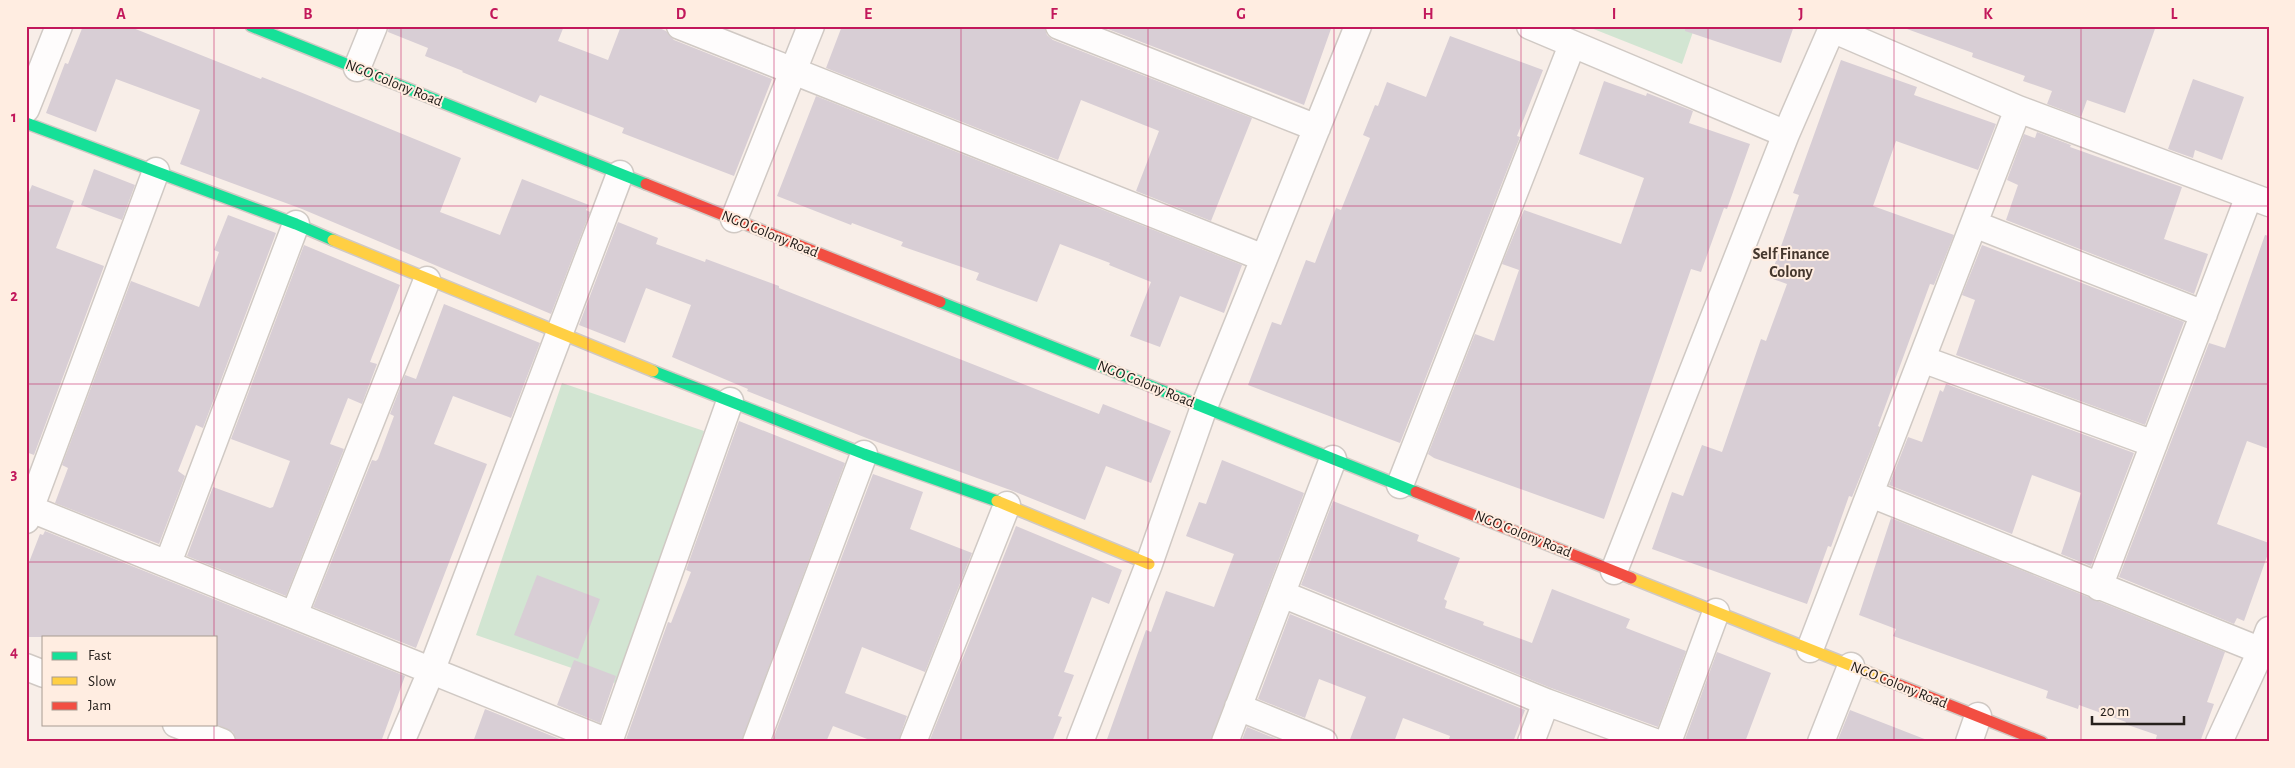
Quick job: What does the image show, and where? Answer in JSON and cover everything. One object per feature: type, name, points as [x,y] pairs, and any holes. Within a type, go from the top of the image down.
[{"type":"street","points":[[26,109],[59,26]]},
{"type":"street","name":"NGO Colony Road","points":[[251,26],[2042,742]]},
{"type":"street","points":[[357,68],[374,26]]},
{"type":"street","points":[[680,26],[1264,258]]},
{"type":"street","points":[[734,219],[811,26]]},
{"type":"street","points":[[1059,26],[1317,128]]},
{"type":"street","points":[[1080,742],[1149,564],[1204,407],[1358,26]]},
{"type":"street","points":[[1530,26],[1786,134]]},
{"type":"street","points":[[1614,571],[1786,134],[1833,28],[2018,109],[2259,200],[2204,314],[2099,587]]},
{"type":"street","points":[[1400,485],[1572,45]]},
{"type":"street","points":[[1810,649],[2018,109]]},
{"type":"street","points":[[26,124],[296,224],[558,334],[864,454],[1006,505],[1149,564]]},
{"type":"street","points":[[156,171],[28,512],[168,563],[609,742],[730,401]]},
{"type":"street","points":[[402,742],[432,669],[620,174]]},
{"type":"street","points":[[168,563],[296,224]]},
{"type":"street","points":[[1974,224],[2204,314]]},
{"type":"street","points":[[294,615],[427,280]]},
{"type":"street","points":[[1922,360],[2154,444]]},
{"type":"street","points":[[756,742],[864,454]]},
{"type":"street","points":[[1225,742],[1332,459]]},
{"type":"street","points":[[1870,494],[2099,587],[2266,645],[2218,742]]},
{"type":"street","points":[[913,742],[1006,505]]},
{"type":"street","points":[[1282,594],[1546,702],[1655,742]]},
{"type":"street","points":[[1668,742],[1716,612]]},
{"type":"street","points":[[1821,742],[1851,666]]},
{"type":"street","points":[[26,667],[42,673]]},
{"type":"street","points":[[1531,742],[1546,702]]},
{"type":"street","points":[[1238,707],[1324,742]]},
{"type":"street","points":[[1969,742],[1978,716]]},
{"type":"street","points":[[181,726],[222,742]]},
{"type":"green space","points":[[1586,26],[1695,26],[1682,64]]},
{"type":"green space","points":[[562,383],[704,431],[618,684],[476,635]]},
{"type":"building","points":[[83,26],[128,26],[261,79],[262,77],[300,92],[461,158],[440,212],[500,235],[522,179],[589,205],[586,210],[590,212],[551,314],[302,209],[180,164],[200,110],[116,79],[96,132],[46,113],[65,63],[68,64]]},
{"type":"building","points":[[389,26],[564,26],[558,41],[608,60],[621,26],[655,26],[666,31],[674,40],[772,79],[734,176],[622,133],[624,128],[540,95],[536,103],[425,56],[428,48],[388,32]]},
{"type":"building","points":[[842,26],[1044,26],[1047,35],[1053,40],[1252,118],[1211,221],[1136,191],[1159,131],[1081,100],[1058,160],[826,68]]},
{"type":"building","points":[[1100,26],[1332,26],[1304,105]]},
{"type":"building","points":[[1685,26],[1794,26],[1781,63],[1685,31]]},
{"type":"building","points":[[1907,26],[2156,26],[2125,113],[2087,100],[2081,117],[2047,104],[2052,91],[2023,81],[2025,76],[1972,57],[1973,53],[1907,29]]},
{"type":"building","points":[[1450,36],[1543,70],[1517,136],[1520,137],[1400,443],[1248,385],[1272,322],[1281,325],[1306,260],[1315,263],[1336,208],[1341,210],[1370,138],[1363,135],[1375,105],[1378,106],[1387,82],[1426,97]]},
{"type":"building","points":[[1841,60],[1917,87],[1914,95],[1996,124],[1978,170],[1896,141],[1873,206],[1954,235],[1934,285],[1930,284],[1878,426],[1880,427],[1852,497],[1849,496],[1831,547],[1828,546],[1807,604],[1652,549],[1672,492],[1683,496],[1702,445],[1722,452],[1761,339],[1766,341],[1787,284],[1770,278],[1799,195],[1793,193]]},
{"type":"building","points":[[2193,79],[2244,97],[2222,160],[2195,150],[2193,158],[2168,149]]},
{"type":"building","points":[[1604,81],[1646,96],[1647,93],[1693,111],[1689,123],[1750,144],[1727,209],[1724,208],[1701,272],[1691,269],[1604,519],[1434,458],[1428,454],[1475,334],[1494,341],[1519,270],[1502,264],[1524,210],[1621,244],[1644,178],[1579,154]]},
{"type":"building","points":[[816,96],[1242,265],[1224,313],[1180,296],[1160,347],[1130,336],[1151,282],[1109,265],[1110,263],[1060,244],[1037,302],[976,280],[979,273],[901,246],[903,242],[852,223],[851,225],[777,196]]},
{"type":"building","points":[[2037,132],[2071,145],[2070,147],[2182,187],[2164,239],[2208,254],[2194,294],[2006,220],[2018,185],[2007,180],[2024,134],[2035,138]]},
{"type":"building","points":[[94,169],[135,185],[122,220],[81,205]]},
{"type":"building","points":[[32,185],[74,201],[56,248],[104,266],[34,455],[26,452],[26,200]]},
{"type":"building","points":[[228,215],[276,233],[203,428],[196,425],[178,471],[185,476],[159,544],[55,503],[68,468],[62,465],[131,281],[199,307],[219,252],[214,250]]},
{"type":"building","points":[[618,222],[658,238],[656,244],[705,262],[706,259],[779,286],[779,288],[1099,414],[1103,404],[1171,431],[1151,483],[1106,466],[1085,520],[1013,491],[869,439],[747,391],[748,389],[672,357],[691,305],[646,288],[625,343],[579,325]]},
{"type":"building","points":[[2265,235],[2269,236],[2269,449],[2247,441],[2217,524],[2269,543],[2269,551],[2244,621],[2237,618],[2234,624],[2119,577],[2209,343],[2225,348]]},
{"type":"building","points":[[304,245],[400,285],[370,362],[377,364],[362,404],[348,398],[330,444],[344,449],[286,596],[187,556],[213,487],[270,508],[273,507],[290,461],[231,439]]},
{"type":"building","points":[[1982,245],[2184,322],[2145,425],[1956,355],[1975,300],[1962,295]]},
{"type":"building","points":[[444,304],[540,343],[511,418],[453,396],[434,444],[487,464],[416,648],[313,607],[372,460],[376,461],[378,459],[394,416],[390,414],[405,375],[416,379]]},
{"type":"building","points":[[1946,384],[2134,453],[2091,566],[2061,554],[2081,493],[2032,475],[2012,534],[1889,485],[1908,437],[1922,442],[1940,390],[1943,392]]},
{"type":"building","points":[[739,421],[845,463],[741,742],[625,742],[668,622],[671,623],[691,572],[686,570]]},
{"type":"building","points":[[1222,460],[1304,493],[1210,742],[1106,742],[1146,630],[1151,632],[1166,591],[1214,607],[1234,554],[1186,536],[1199,502],[1206,504]]},
{"type":"building","points":[[873,474],[923,492],[910,529],[972,553],[925,672],[862,647],[845,693],[907,716],[898,742],[875,742],[833,726],[826,742],[772,742]]},
{"type":"building","points":[[1333,501],[1419,535],[1417,541],[1460,558],[1444,599],[1447,601],[1445,608],[1484,622],[1483,625],[1532,643],[1552,589],[1630,619],[1626,628],[1686,651],[1658,727],[1551,688],[1301,585]]},
{"type":"building","points":[[1891,518],[2225,652],[2207,702],[2214,704],[2200,742],[2155,742],[2157,735],[2079,705],[2078,709],[2046,698],[2048,691],[1893,636],[1896,629],[1859,615]]},
{"type":"building","points":[[1016,526],[1122,570],[1109,604],[1092,597],[1064,672],[1074,675],[1058,716],[1062,717],[1052,742],[929,742]]},
{"type":"building","points":[[45,531],[405,676],[381,742],[237,742],[233,732],[218,725],[218,636],[26,637],[26,570],[40,534],[43,535]]},
{"type":"building","points":[[537,575],[600,599],[578,659],[514,635]]},
{"type":"building","points":[[1290,614],[1525,710],[1513,742],[1448,742],[1450,736],[1403,718],[1394,742],[1349,742],[1366,697],[1319,679],[1305,718],[1258,699]]},
{"type":"building","points":[[1717,652],[1771,673],[1745,742],[1684,742]]},
{"type":"building","points":[[574,660],[616,676],[600,723],[557,705]]},
{"type":"building","points":[[485,709],[567,742],[473,742]]},
{"type":"building","points":[[1850,710],[1927,740],[1926,742],[1837,742]]},
{"type":"building","points":[[1247,727],[1284,742],[1241,742]]},
{"type":"traffic: fast","points":[[251,26],[646,184]]},
{"type":"traffic: fast","points":[[26,123],[296,224],[333,240]]},
{"type":"traffic: fast","points":[[940,302],[1416,492]]},
{"type":"traffic: fast","points":[[653,371],[864,454],[997,501]]},
{"type":"traffic: slow","points":[[333,240],[653,371]]},
{"type":"traffic: slow","points":[[997,501],[1149,564]]},
{"type":"traffic: slow","points":[[1631,578],[1887,680]]},
{"type":"traffic: jam","points":[[646,184],[940,302]]},
{"type":"traffic: jam","points":[[1416,492],[1631,578]]},
{"type":"traffic: jam","points":[[1887,680],[2042,742]]},
{"type":"district","name":"Self Finance Colony","points":[[1791,263]]}]
